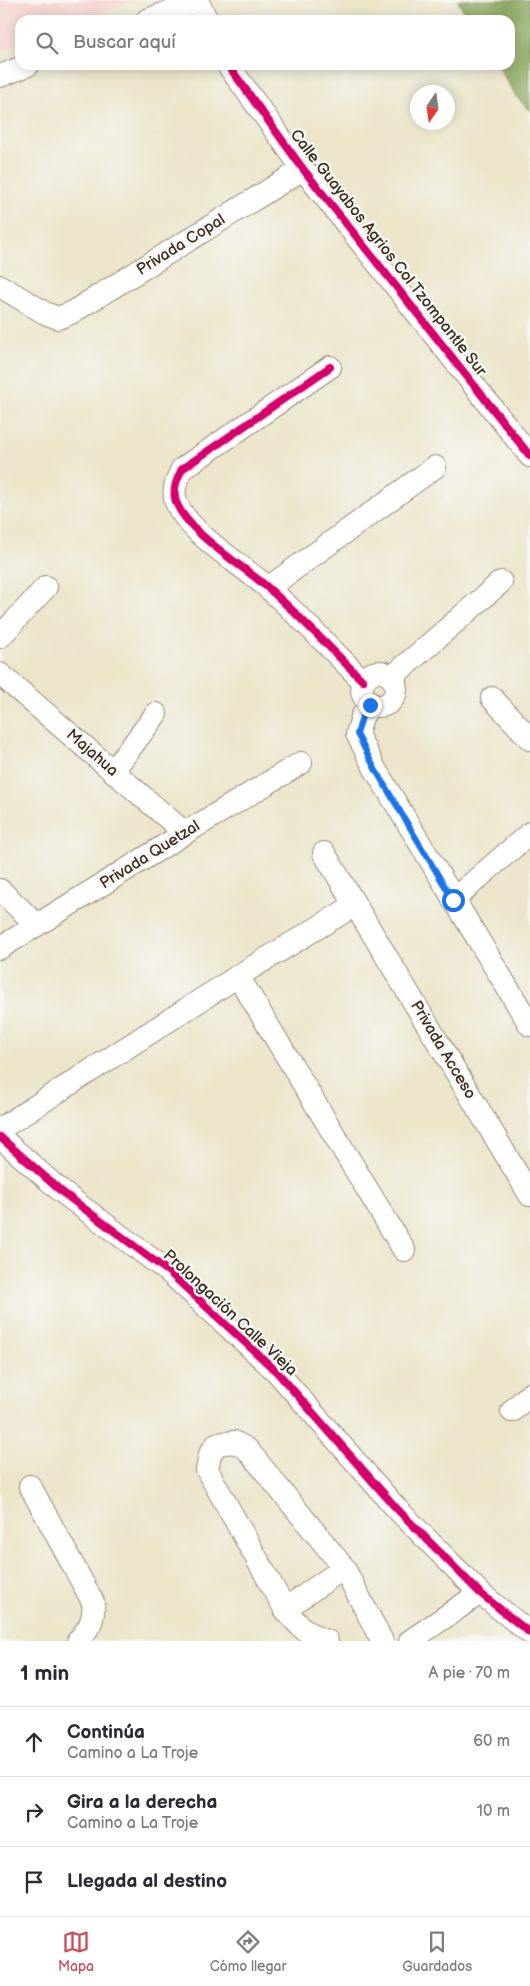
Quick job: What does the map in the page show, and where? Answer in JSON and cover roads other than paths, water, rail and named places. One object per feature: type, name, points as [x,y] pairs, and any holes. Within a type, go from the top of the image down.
[{"type":"street","points":[[168,15],[201,7]]},
{"type":"street","points":[[0,76],[15,70]]},
{"type":"street","name":"Calle Guayabos Agrios Col Tzompantle Sur","points":[[232,70],[303,169],[530,456]]},
{"type":"street","name":"Privada Copal","points":[[0,286],[45,313],[58,318],[71,312],[303,169]]},
{"type":"street","points":[[330,366],[182,469],[175,484],[175,500],[184,517],[196,529],[268,588],[363,681]]},
{"type":"street","points":[[268,588],[435,467]]},
{"type":"street","points":[[392,678],[501,582]]},
{"type":"street","points":[[0,637],[46,587]]},
{"type":"street","points":[[382,672],[392,678],[396,687],[394,698],[386,705],[370,705],[361,691],[363,681],[371,674],[382,672]]},
{"type":"street","name":"Majahua","points":[[0,674],[185,833]]},
{"type":"street","points":[[492,698],[530,739]]},
{"type":"street","points":[[370,705],[362,717],[357,734],[375,769],[530,1025]]},
{"type":"street","points":[[113,771],[156,714]]},
{"type":"street","name":"Privada Quetzal","points":[[0,948],[185,833],[301,764]]},
{"type":"street","points":[[453,900],[530,833]]},
{"type":"street","name":"Privada Acceso","points":[[324,853],[530,1195]]},
{"type":"street","points":[[0,890],[37,925]]},
{"type":"street","points":[[0,1129],[238,976],[355,905]]},
{"type":"street","points":[[238,976],[404,1250]]},
{"type":"street","name":"Prolongación Calle Vieja","points":[[0,1137],[62,1192],[170,1272],[277,1372],[397,1509],[480,1593],[530,1633]]},
{"type":"street","points":[[512,1411],[530,1394]]},
{"type":"street","points":[[327,1641],[314,1637],[298,1625],[285,1609],[207,1470],[210,1454],[217,1444],[234,1442],[247,1449],[344,1568],[382,1641]]},
{"type":"street","points":[[30,1486],[93,1602],[94,1614],[90,1627],[78,1641]]},
{"type":"street","points":[[285,1609],[344,1568]]},
{"type":"street","points":[[410,1641],[480,1593]]}]
